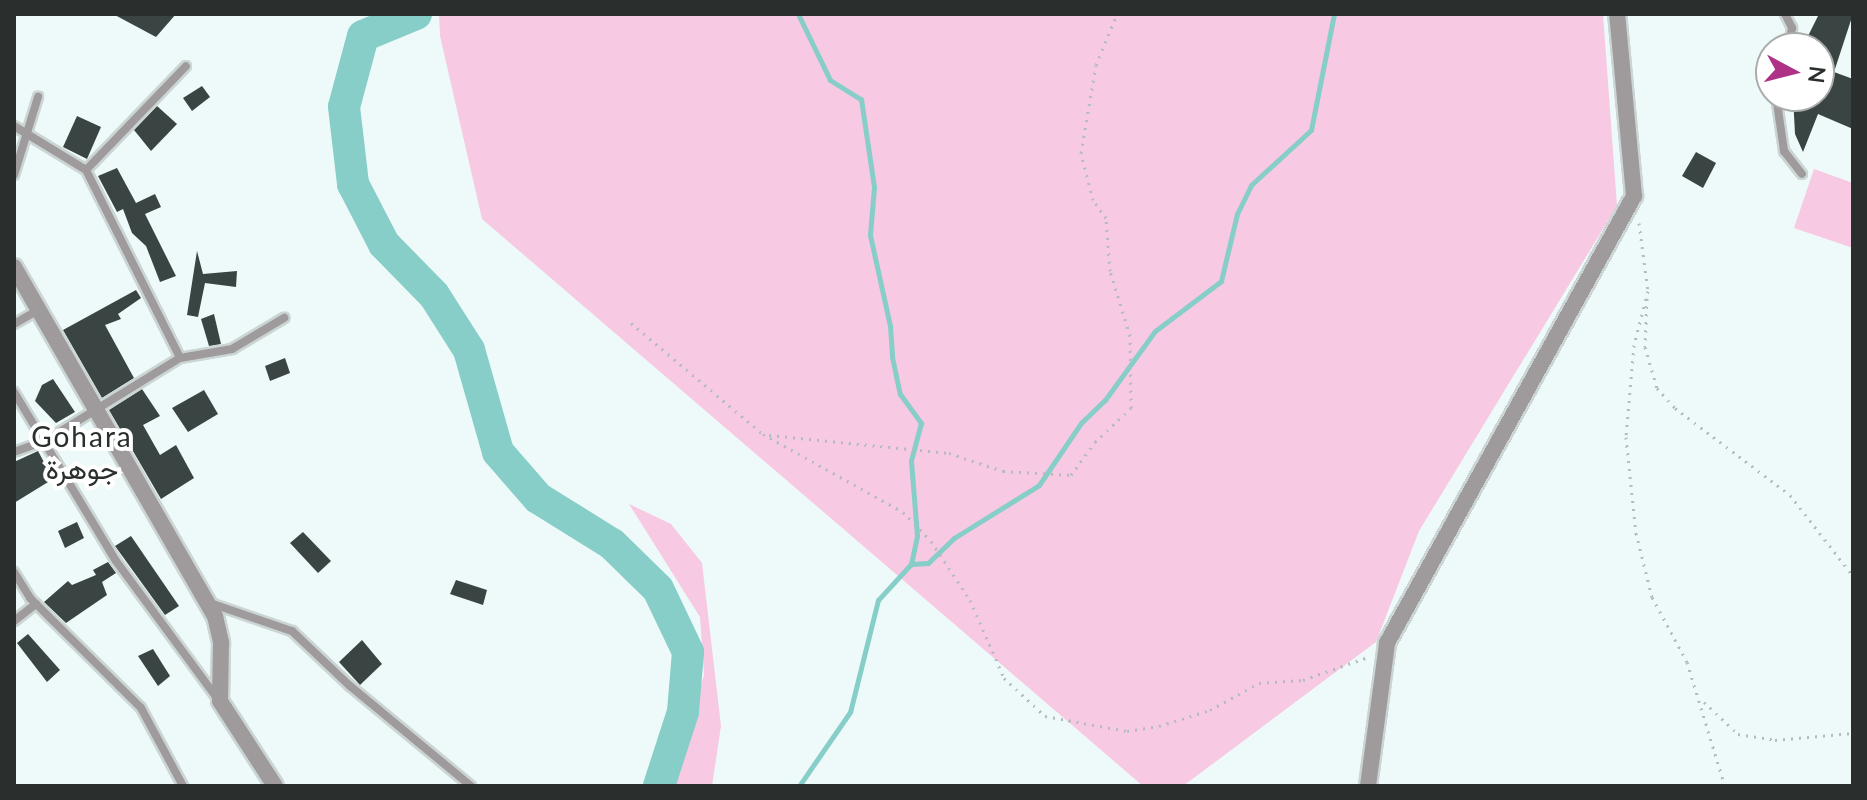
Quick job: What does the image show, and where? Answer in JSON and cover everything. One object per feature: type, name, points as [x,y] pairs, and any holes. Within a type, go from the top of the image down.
[{"type":"street","points":[[1368,786],[1387,643],[1634,196],[1617,14]]},
{"type":"street","points":[[14,267],[205,601],[221,643],[220,701],[275,786]]},
{"type":"lane","points":[[86,170],[186,66]]},
{"type":"lane","points":[[14,175],[38,97]]},
{"type":"lane","points":[[1778,112],[1784,151],[1802,174]]},
{"type":"lane","points":[[14,126],[86,170],[180,358]]},
{"type":"lane","points":[[14,324],[38,310]]},
{"type":"lane","points":[[14,452],[45,441],[180,358],[232,349],[284,318]]},
{"type":"lane","points":[[14,392],[116,561],[220,701]]},
{"type":"lane","points":[[14,572],[36,604],[141,708],[183,786]]},
{"type":"lane","points":[[205,601],[292,631],[350,686],[471,786]]},
{"type":"lane","points":[[14,621],[36,604]]},
{"type":"path","points":[[763,434],[949,453],[1003,471],[1071,475],[1095,442],[1131,408],[1130,336],[1110,271],[1106,218],[1093,200],[1081,153],[1096,65],[1117,14]]},
{"type":"path","points":[[1634,196],[1648,291],[1645,347],[1657,388],[1675,408],[1790,495],[1853,576]]},
{"type":"path","points":[[1648,291],[1634,345],[1626,437],[1636,533],[1652,597],[1701,700],[1725,786]]},
{"type":"path","points":[[631,323],[763,434],[903,512],[931,541],[970,600],[1004,678],[1045,716],[1127,731],[1159,726],[1210,710],[1259,683],[1303,680],[1362,662],[1387,643]]},
{"type":"path","points":[[1701,700],[1738,734],[1775,740],[1853,733]]},
{"type":"shaded area","points":[[439,14],[1603,14],[1617,206],[1419,531],[1376,642],[1183,786],[1143,786],[482,219],[440,36]]},
{"type":"shaded area","points":[[1814,169],[1853,183],[1853,248],[1794,228]]},
{"type":"shaded area","points":[[629,504],[671,524],[702,563],[721,726],[712,786],[670,786],[704,675],[700,617]]},
{"type":"building","points":[[113,14],[176,14],[156,37]]},
{"type":"building","points":[[1819,14],[1853,14],[1835,69],[1835,32],[1810,32]]},
{"type":"building","points":[[1835,72],[1853,79],[1853,129],[1818,114],[1803,152],[1795,134],[1794,112],[1835,112]]},
{"type":"building","points":[[202,86],[210,97],[192,111],[183,98]]},
{"type":"building","points":[[157,106],[177,124],[151,151],[134,130]]},
{"type":"building","points":[[77,116],[101,127],[87,159],[63,147]]},
{"type":"building","points":[[1696,152],[1716,163],[1703,188],[1682,176]]},
{"type":"building","points":[[117,168],[136,203],[155,194],[161,207],[145,214],[176,276],[160,282],[146,246],[132,233],[123,209],[117,212],[98,176]]},
{"type":"building","points":[[197,251],[203,274],[237,271],[236,287],[205,283],[198,317],[187,315]]},
{"type":"building","points":[[136,290],[141,298],[118,314],[121,319],[105,325],[134,378],[102,398],[63,330]]},
{"type":"building","points":[[214,314],[221,344],[209,346],[201,319]]},
{"type":"building","points":[[285,358],[290,373],[270,381],[265,366]]},
{"type":"building","points":[[53,379],[75,412],[56,423],[35,401],[42,385]]},
{"type":"building","points":[[142,389],[160,416],[143,425],[160,455],[176,445],[194,478],[161,499],[109,410]]},
{"type":"building","points":[[204,390],[218,414],[188,432],[172,408]]},
{"type":"building","points":[[38,451],[53,479],[14,503],[14,462]]},
{"type":"building","points":[[77,522],[84,538],[65,548],[58,531]]},
{"type":"building","points":[[303,532],[331,561],[318,573],[290,543]]},
{"type":"building","points":[[131,536],[179,606],[165,615],[115,546]]},
{"type":"building","points":[[108,562],[116,573],[102,582],[107,595],[66,623],[44,602],[68,581],[72,585],[96,575],[93,570]]},
{"type":"building","points":[[456,580],[487,590],[483,605],[450,594]]},
{"type":"building","points":[[28,634],[60,670],[47,682],[17,643]]},
{"type":"building","points":[[362,640],[382,664],[360,685],[339,662]]},
{"type":"building","points":[[153,649],[170,676],[158,686],[138,656]]},
{"type":"waterway","name":"Gohara جوهرة","points":[[416,14],[363,36],[344,107],[353,184],[384,244],[434,295],[469,350],[498,452],[538,498],[612,544],[658,589],[688,652],[683,712],[659,786]]},
{"type":"waterway","points":[[798,14],[830,80],[861,99],[874,187],[870,235],[890,326],[892,357],[900,394],[921,423],[911,461],[917,536],[911,564],[878,600],[850,712],[799,786]]},
{"type":"waterway","points":[[911,564],[928,563],[954,538],[1039,485],[1081,423],[1105,400],[1155,331],[1221,281],[1237,214],[1251,185],[1311,130],[1334,14]]},
{"type":"district","name":"Gohara جوهرة","points":[[82,452]]}]
